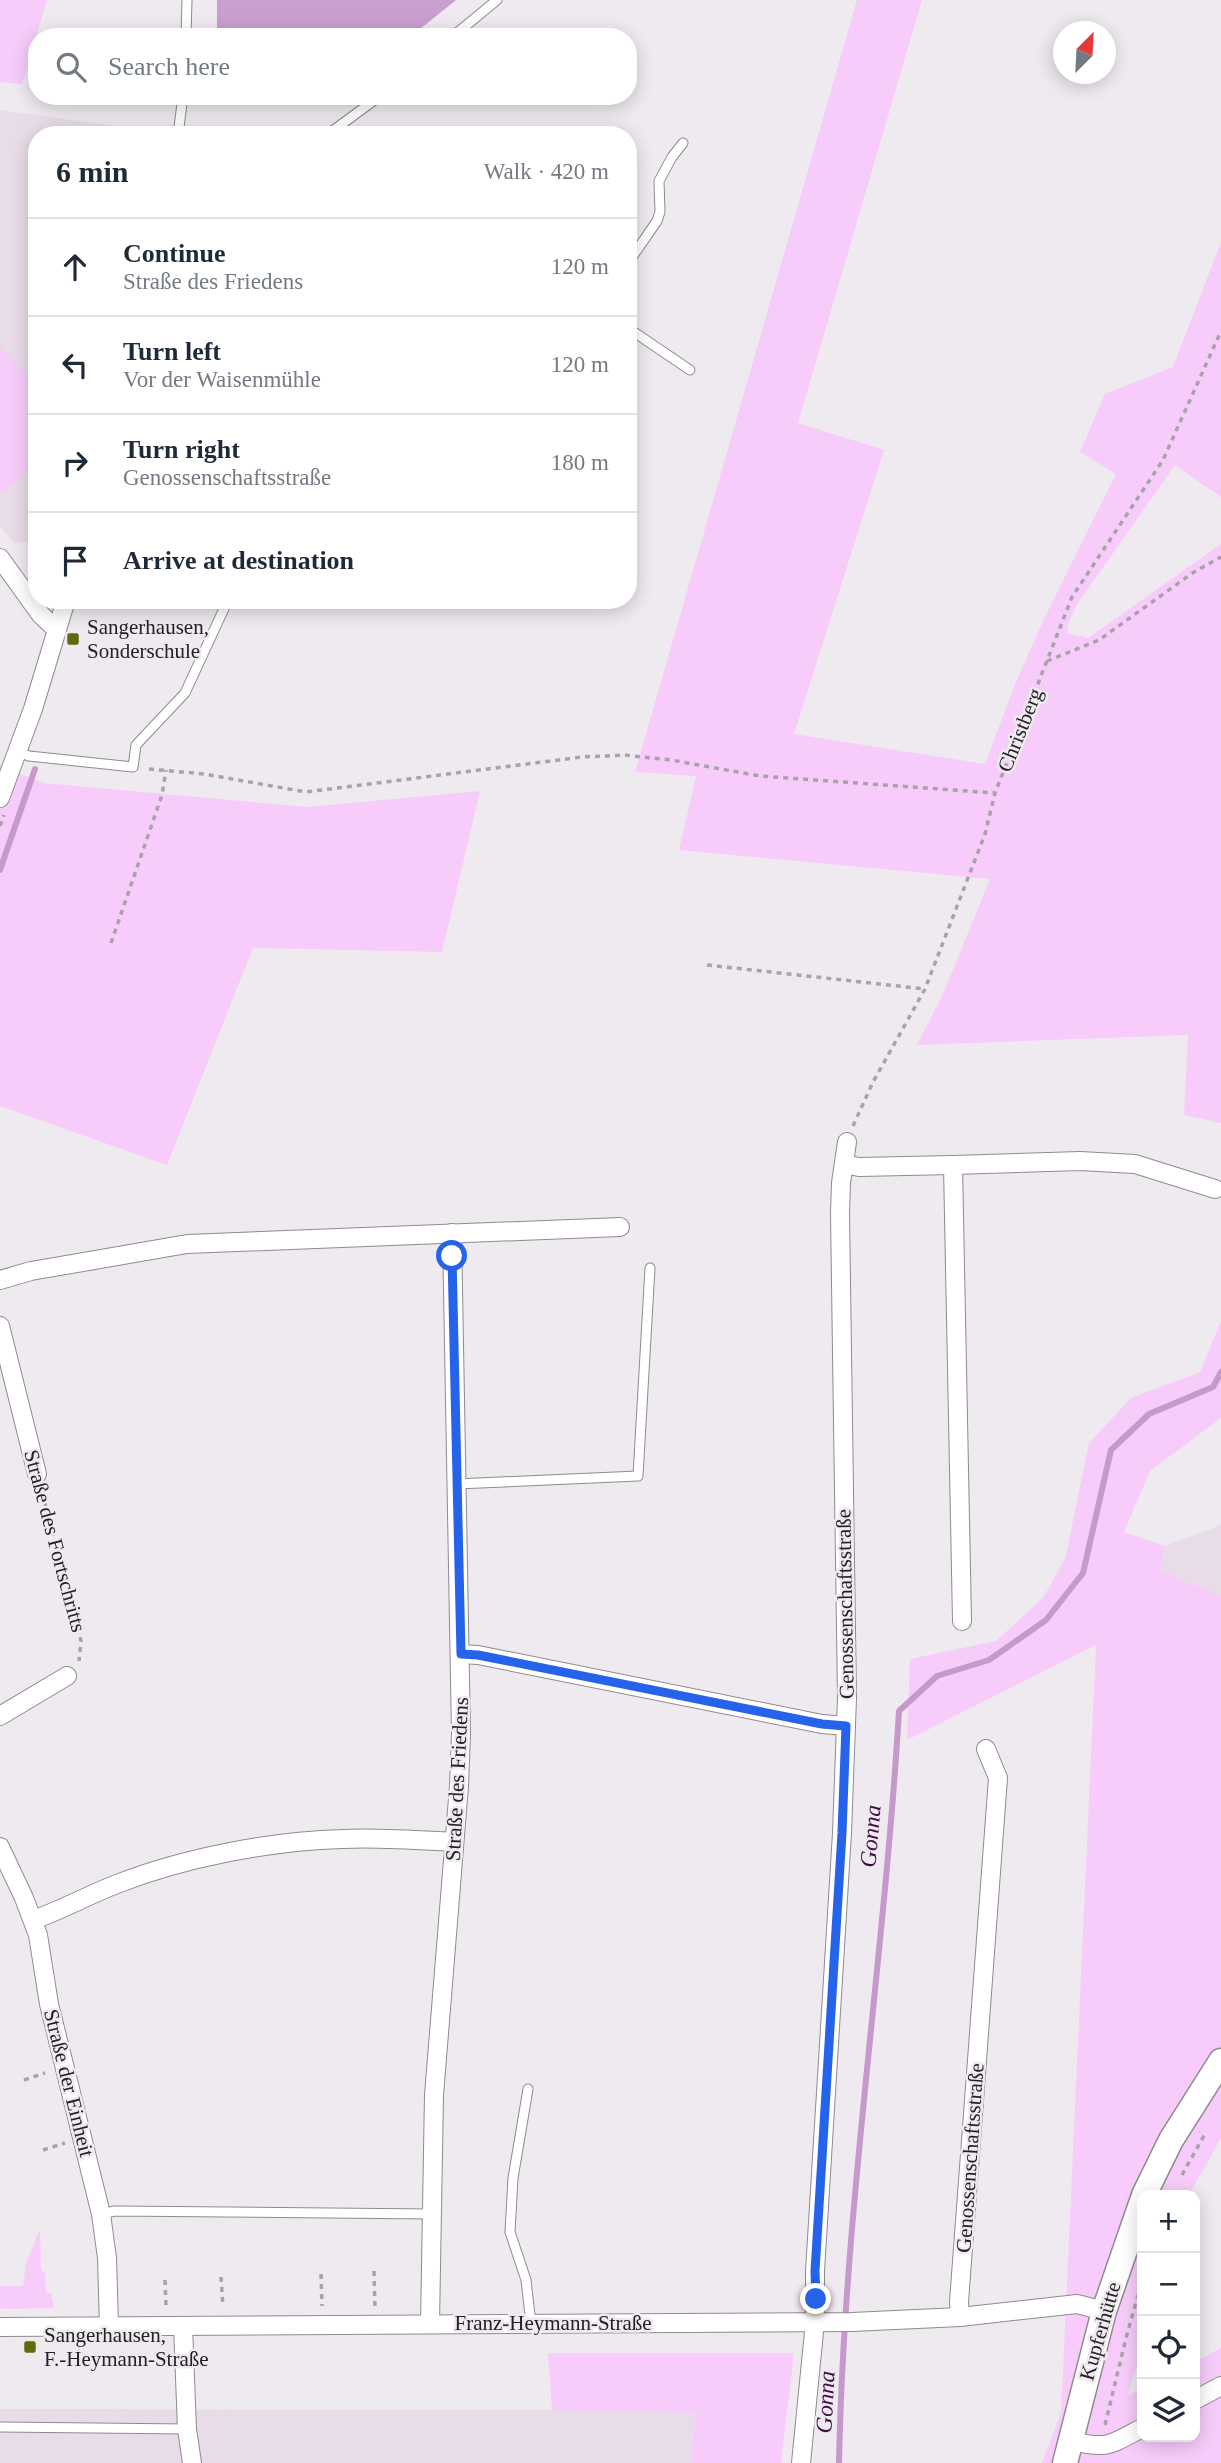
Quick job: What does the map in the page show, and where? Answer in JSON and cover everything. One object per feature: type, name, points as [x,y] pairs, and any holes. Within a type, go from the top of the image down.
[{"type":"main road","points":[[1146,2190],[1171,2140],[1221,2061]]},
{"type":"main road","name":"Kupferhütte","points":[[1068,2452],[1104,2311],[1137,2215]]},
{"type":"street","points":[[0,558],[28,597]]},
{"type":"street","points":[[37,609],[57,630]]},
{"type":"street","points":[[0,797],[18,752],[63,609]]},
{"type":"street","name":"Genossenschaftsstraße","points":[[801,2463],[823,2322],[815,2271],[833,2005],[846,1726],[840,1213],[847,1142]]},
{"type":"street","points":[[844,1164],[859,1167],[1080,1161],[1135,1164],[1216,1189]]},
{"type":"street","points":[[953,1165],[962,1621]]},
{"type":"street","points":[[0,1280],[31,1271],[187,1244],[620,1227]]},
{"type":"street","name":"Straße des Friedens","points":[[430,2324],[434,2095],[461,1734],[452,1233]]},
{"type":"street","name":"Straße des Fortschritts","points":[[0,1326],[37,1474]]},
{"type":"street","points":[[461,1654],[478,1655],[822,1724],[846,1726]]},
{"type":"street","points":[[0,1716],[67,1676]]},
{"type":"street","name":"Genossenschaftsstraße","points":[[960,2317],[998,1778],[986,1749]]},
{"type":"street","points":[[33,1920],[55,1913],[117,1884],[211,1855],[306,1841],[341,1839],[454,1842]]},
{"type":"street","name":"Straße der Einheit","points":[[0,1847],[38,1935],[49,2004],[101,2214],[107,2258],[109,2326]]},
{"type":"street","name":"Franz-Heymann-Straße","points":[[0,2327],[852,2322],[960,2317],[1077,2304],[1104,2311]]},
{"type":"street","points":[[183,2326],[187,2429],[192,2463]]},
{"type":"street","points":[[1200,2397],[1221,2386]]},
{"type":"street","points":[[1068,2452],[1110,2446],[1137,2431]]},
{"type":"lane","points":[[181,0],[187,0],[186,28]]},
{"type":"lane","points":[[463,28],[497,0]]},
{"type":"lane","points":[[179,126],[182,105]]},
{"type":"lane","points":[[339,126],[368,105]]},
{"type":"lane","points":[[637,250],[660,212],[659,181],[683,143]]},
{"type":"lane","points":[[637,334],[690,370]]},
{"type":"lane","points":[[18,752],[29,756],[133,767],[135,745],[185,692],[224,609]]},
{"type":"lane","points":[[456,1484],[638,1476],[650,1268]]},
{"type":"lane","points":[[528,2088],[513,2178],[510,2232],[526,2280],[531,2323]]},
{"type":"lane","points":[[101,2214],[115,2211],[431,2214]]},
{"type":"lane","points":[[0,2427],[187,2429]]},
{"type":"path","name":"Christberg","points":[[847,1142],[873,1082],[925,989],[985,834],[995,793],[1072,597],[1163,460],[1221,331]]},
{"type":"path","points":[[1047,661],[1099,640],[1194,572],[1221,556]]},
{"type":"path","points":[[133,767],[204,774],[292,792],[306,792],[582,757],[624,755],[671,760],[760,776],[995,793]]},
{"type":"path","points":[[111,943],[162,795],[166,770]]},
{"type":"path","points":[[708,965],[925,989]]},
{"type":"path","name":"Straße des Fortschritts","points":[[37,1474],[81,1641],[79,1661],[67,1676]]},
{"type":"path","points":[[24,2080],[55,2070]]},
{"type":"path","points":[[1182,2175],[1208,2129]]},
{"type":"path","points":[[43,2150],[73,2141]]},
{"type":"path","points":[[374,2271],[375,2309]]},
{"type":"path","points":[[321,2274],[322,2309]]},
{"type":"path","points":[[221,2277],[223,2308]]},
{"type":"path","points":[[165,2280],[166,2308]]},
{"type":"path","points":[[1101,2447],[1137,2299]]},
{"type":"shaded area","points":[[0,0],[47,0],[39,28],[28,28],[28,64],[22,84],[0,82]]},
{"type":"shaded area","points":[[217,0],[456,0],[421,28],[217,28]]},
{"type":"shaded area","points":[[857,0],[922,0],[798,423],[884,450],[794,734],[985,764],[1015,684],[1044,619],[1116,474],[1080,452],[1105,394],[1173,367],[1221,242],[1221,497],[1175,465],[1078,603],[1069,621],[1067,633],[1088,638],[1221,544],[1221,1123],[1184,1115],[1188,1035],[917,1045],[943,994],[990,879],[679,850],[696,776],[635,772]]},
{"type":"shaded area","points":[[0,110],[115,126],[28,126],[28,542],[14,543],[0,526]]},
{"type":"shaded area","points":[[0,346],[28,376],[28,469],[3,493],[0,490]]},
{"type":"shaded area","points":[[0,766],[43,783],[307,807],[480,791],[442,952],[253,948],[167,1165],[0,1106]]},
{"type":"shaded area","points":[[1221,1321],[1221,1418],[1150,1471],[1124,1532],[1165,1546],[1160,1570],[1221,1596],[1221,2138],[1192,2190],[1137,2190],[1137,2365],[1128,2395],[1137,2391],[1137,2442],[1200,2442],[1200,2359],[1221,2348],[1221,2463],[1042,2463],[1061,2413],[1096,1645],[907,1740],[910,1659],[996,1641],[1043,1598],[1065,1559],[1089,1443],[1131,1398],[1200,1372]]},
{"type":"shaded area","points":[[1221,1525],[1221,1596],[1160,1570],[1165,1546]]},
{"type":"shaded area","points":[[40,2229],[41,2269],[45,2273],[46,2293],[51,2293],[54,2308],[0,2309],[0,2286],[23,2286],[26,2263]]},
{"type":"shaded area","points":[[548,2353],[794,2353],[781,2463],[690,2463],[696,2413],[552,2410]]},
{"type":"shaded area","points":[[0,2409],[552,2410],[696,2413],[690,2463],[0,2463]]},
{"type":"waterway","points":[[0,870],[35,769]]},
{"type":"waterway","name":"Gonna","points":[[839,2463],[848,2274],[899,1711],[937,1676],[989,1660],[1046,1620],[1083,1573],[1111,1450],[1149,1414],[1213,1387],[1221,1372]]},
{"type":"place","name":"Sangerhausen, Sonderschule","points":[[73,639]]},
{"type":"place","name":"Sangerhausen, F.-Heymann-Straße","points":[[30,2347]]},
{"type":"route","points":[[452,1256],[461,1654],[478,1655],[822,1724],[846,1726],[832,2018],[815,2271],[816,2299]]}]
